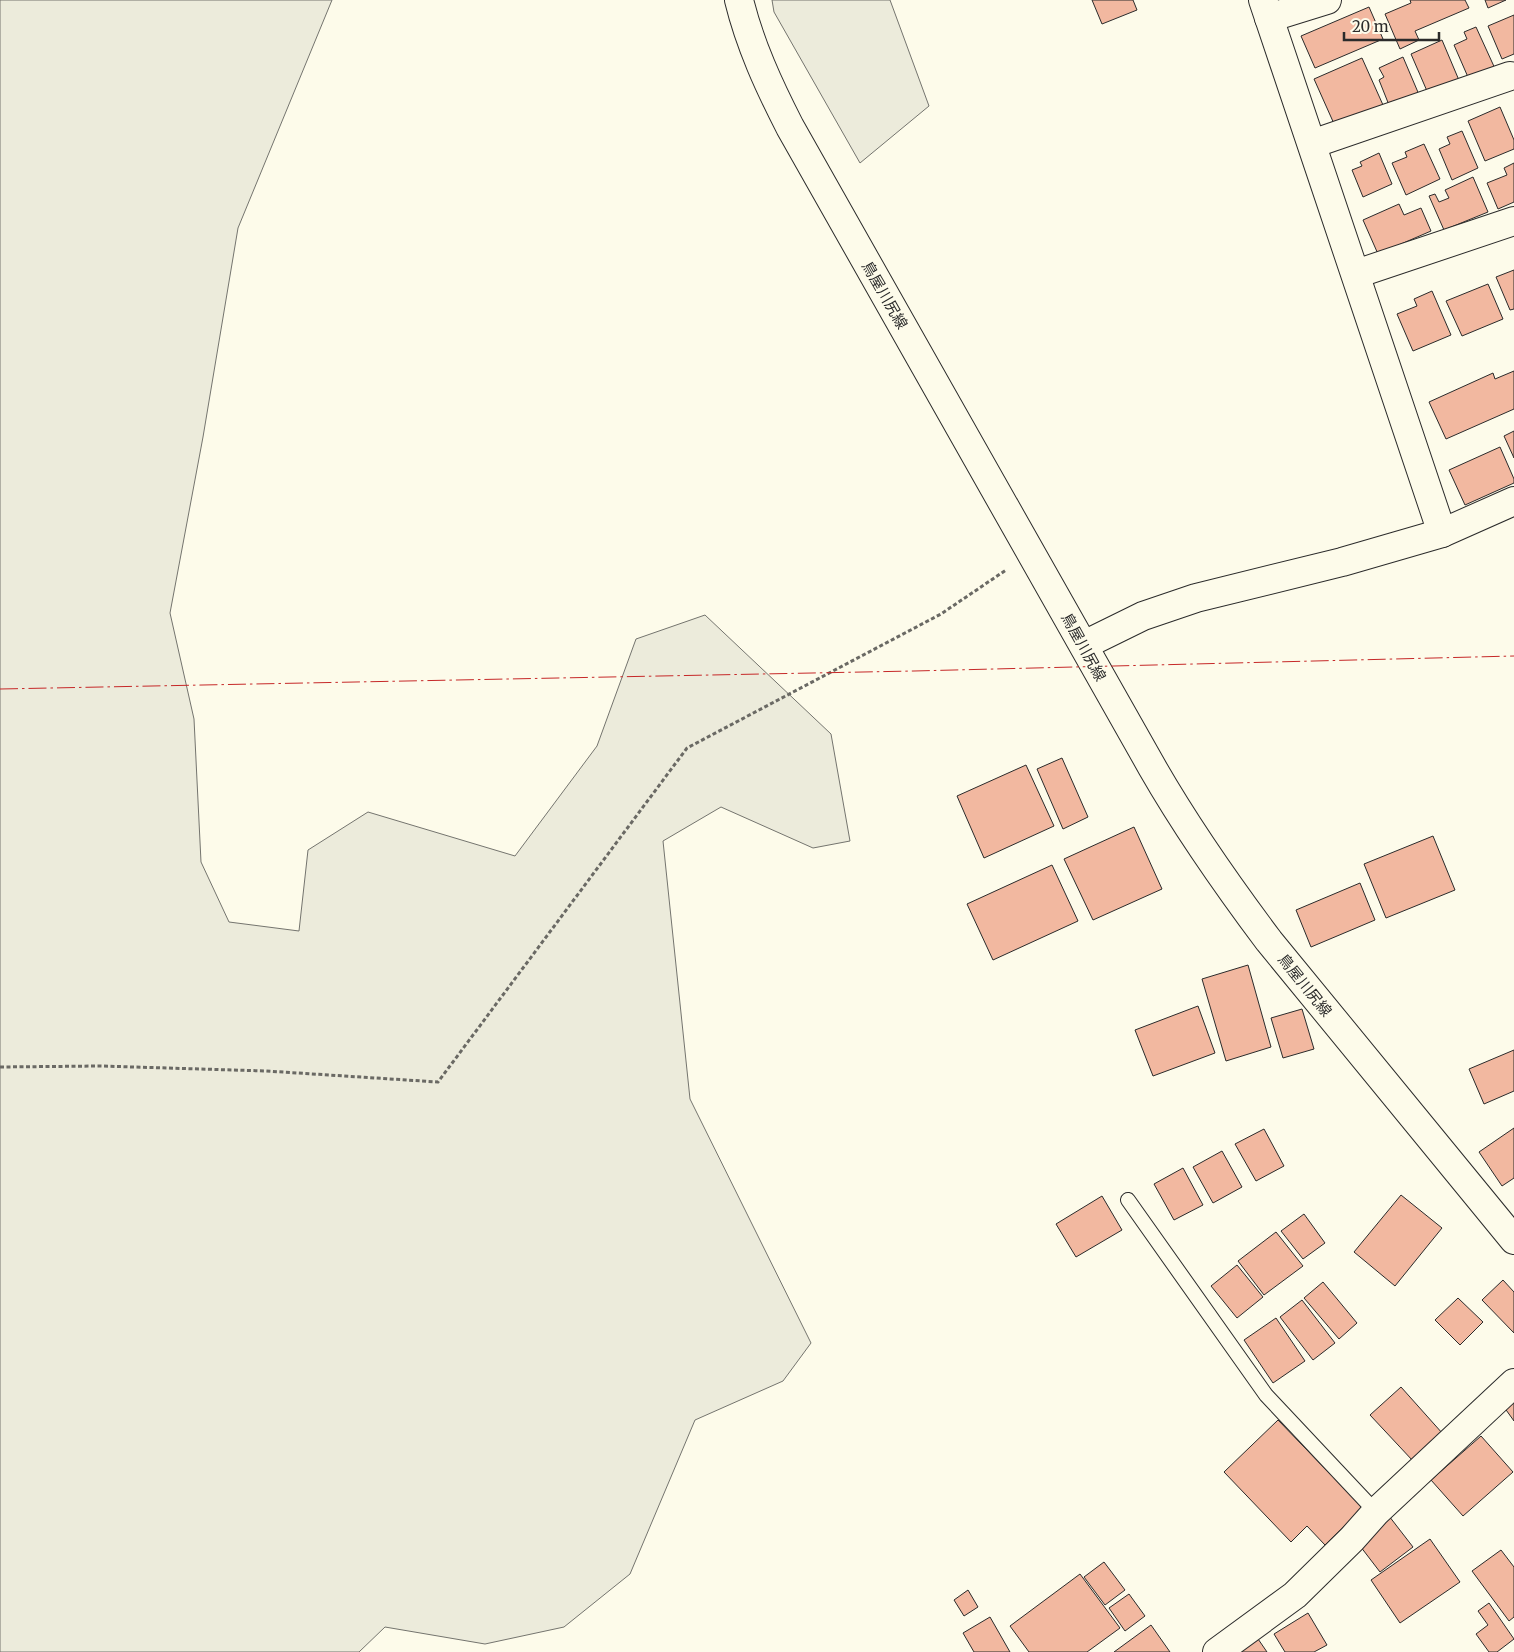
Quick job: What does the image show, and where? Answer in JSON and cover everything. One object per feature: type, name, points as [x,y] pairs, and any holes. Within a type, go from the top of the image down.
[{"type":"street","name":"鳥屋川尻線","points":[[739,0],[755,50],[786,118],[1161,782],[1238,900],[1311,993],[1514,1240]]},
{"type":"street","points":[[1327,0],[1266,9],[1442,533]]},
{"type":"street","points":[[1312,144],[1510,76]]},
{"type":"street","points":[[1356,274],[1514,221]]},
{"type":"street","points":[[1084,645],[1143,616],[1196,598],[1342,562],[1442,533],[1514,501]]},
{"type":"street","points":[[1217,1652],[1294,1595],[1352,1539],[1376,1512],[1514,1383]]},
{"type":"lane","points":[[1128,1200],[1266,1396],[1376,1512]]},
{"type":"path","points":[[0,1067],[101,1066],[256,1070],[438,1082],[687,748],[941,614],[1031,553]]},
{"type":"shaded area","points":[[0,0],[332,0],[238,228],[203,437],[170,613],[194,719],[201,862],[229,922],[299,931],[308,850],[368,812],[515,856],[597,746],[636,639],[705,615],[831,734],[850,841],[813,848],[721,807],[663,841],[690,1099],[811,1343],[783,1381],[695,1420],[630,1574],[564,1627],[485,1644],[385,1627],[359,1652],[0,1652]]},
{"type":"shaded area","points":[[772,0],[890,0],[929,106],[860,163],[774,12]]},
{"type":"building","points":[[1092,0],[1133,0],[1137,10],[1102,24]]},
{"type":"building","points":[[1410,0],[1465,0],[1469,8],[1415,31],[1419,40],[1400,49],[1385,14],[1411,3]]},
{"type":"building","points":[[1485,0],[1506,0],[1488,8]]},
{"type":"building","points":[[1369,7],[1383,39],[1315,68],[1301,36]]},
{"type":"building","points":[[1514,15],[1514,54],[1502,59],[1488,26]]},
{"type":"building","points":[[1476,27],[1497,73],[1471,84],[1454,45],[1467,39],[1464,32]]},
{"type":"building","points":[[1442,40],[1461,85],[1430,98],[1411,54]]},
{"type":"building","points":[[1403,57],[1420,97],[1391,110],[1379,80],[1384,77],[1379,68]]},
{"type":"building","points":[[1362,58],[1383,105],[1335,126],[1314,79]]},
{"type":"building","points":[[1500,107],[1514,140],[1514,149],[1485,161],[1468,121]]},
{"type":"building","points":[[1462,131],[1478,168],[1452,180],[1439,149],[1450,144],[1447,137]]},
{"type":"building","points":[[1424,144],[1440,179],[1406,195],[1392,163],[1407,157],[1405,152]]},
{"type":"building","points":[[1379,153],[1392,184],[1363,197],[1352,170],[1362,166],[1360,162]]},
{"type":"building","points":[[1514,163],[1514,202],[1498,209],[1487,183],[1507,175],[1504,168]]},
{"type":"building","points":[[1473,177],[1488,212],[1444,230],[1429,196],[1435,194],[1439,202],[1449,198],[1445,190]]},
{"type":"building","points":[[1399,204],[1404,215],[1421,208],[1431,231],[1378,254],[1363,220]]},
{"type":"building","points":[[1514,270],[1514,309],[1510,310],[1496,277]]},
{"type":"building","points":[[1488,284],[1503,319],[1462,336],[1446,301]]},
{"type":"building","points":[[1432,291],[1451,335],[1413,351],[1397,314],[1417,306],[1414,299]]},
{"type":"building","points":[[1514,371],[1514,409],[1446,439],[1429,402],[1493,373],[1495,379]]},
{"type":"building","points":[[1514,431],[1514,458],[1504,436]]},
{"type":"building","points":[[1500,447],[1514,483],[1465,505],[1449,470]]},
{"type":"building","points":[[1062,758],[1088,817],[1063,829],[1037,769]]},
{"type":"building","points":[[1026,765],[1054,826],[984,858],[957,796]]},
{"type":"building","points":[[1134,827],[1162,889],[1093,920],[1064,859]]},
{"type":"building","points":[[1433,836],[1455,890],[1386,918],[1364,864]]},
{"type":"building","points":[[1052,865],[1078,921],[993,960],[967,904]]},
{"type":"building","points":[[1360,883],[1375,920],[1311,947],[1296,910]]},
{"type":"building","points":[[1248,965],[1271,1047],[1226,1061],[1202,979]]},
{"type":"building","points":[[1198,1006],[1215,1053],[1153,1076],[1135,1030]]},
{"type":"building","points":[[1302,1009],[1314,1049],[1283,1058],[1271,1018]]},
{"type":"building","points":[[1514,1050],[1514,1091],[1484,1104],[1469,1069]]},
{"type":"building","points":[[1514,1128],[1514,1178],[1502,1186],[1479,1152]]},
{"type":"building","points":[[1264,1129],[1284,1166],[1256,1181],[1235,1144]]},
{"type":"building","points":[[1222,1151],[1242,1187],[1213,1203],[1193,1167]]},
{"type":"building","points":[[1183,1168],[1203,1205],[1174,1220],[1154,1184]]},
{"type":"building","points":[[1401,1195],[1442,1228],[1395,1286],[1354,1252]]},
{"type":"building","points":[[1102,1196],[1122,1230],[1076,1257],[1056,1224]]},
{"type":"building","points":[[1304,1214],[1325,1243],[1303,1259],[1281,1231]]},
{"type":"building","points":[[1276,1232],[1303,1266],[1264,1295],[1238,1261]]},
{"type":"building","points":[[1237,1265],[1263,1297],[1237,1318],[1211,1286]]},
{"type":"building","points":[[1503,1280],[1514,1292],[1514,1333],[1482,1300]]},
{"type":"building","points":[[1323,1282],[1357,1323],[1339,1339],[1304,1298]]},
{"type":"building","points":[[1458,1298],[1483,1322],[1460,1345],[1435,1320]]},
{"type":"building","points":[[1302,1300],[1335,1343],[1313,1360],[1280,1317]]},
{"type":"building","points":[[1276,1318],[1305,1361],[1273,1383],[1244,1340]]},
{"type":"building","points":[[1401,1387],[1443,1434],[1413,1461],[1370,1415]]},
{"type":"building","points":[[1514,1400],[1514,1421],[1504,1407]]},
{"type":"building","points":[[1278,1420],[1363,1508],[1325,1545],[1307,1526],[1291,1542],[1224,1472]]},
{"type":"building","points":[[1481,1436],[1513,1472],[1463,1516],[1431,1480]]},
{"type":"building","points":[[1389,1516],[1413,1547],[1380,1572],[1357,1542]]},
{"type":"building","points":[[1430,1539],[1460,1582],[1400,1623],[1371,1580]]},
{"type":"building","points":[[1501,1550],[1514,1567],[1514,1617],[1509,1621],[1472,1571]]},
{"type":"building","points":[[1104,1562],[1125,1590],[1105,1605],[1084,1577]]},
{"type":"building","points":[[1080,1574],[1120,1628],[1087,1652],[1029,1652],[1010,1626]]},
{"type":"building","points":[[968,1590],[978,1607],[964,1616],[954,1600]]},
{"type":"building","points":[[1129,1594],[1145,1616],[1125,1631],[1109,1608]]},
{"type":"building","points":[[1489,1603],[1514,1639],[1497,1652],[1489,1652],[1476,1634],[1488,1625],[1478,1611]]},
{"type":"building","points":[[1308,1613],[1327,1645],[1314,1652],[1285,1652],[1274,1634]]},
{"type":"building","points":[[990,1617],[1010,1652],[974,1652],[963,1633]]},
{"type":"building","points":[[1151,1625],[1170,1652],[1114,1652]]},
{"type":"building","points":[[1256,1636],[1267,1652],[1230,1652]]},
{"type":"power","points":[[0,689],[914,671],[1514,656]]}]
